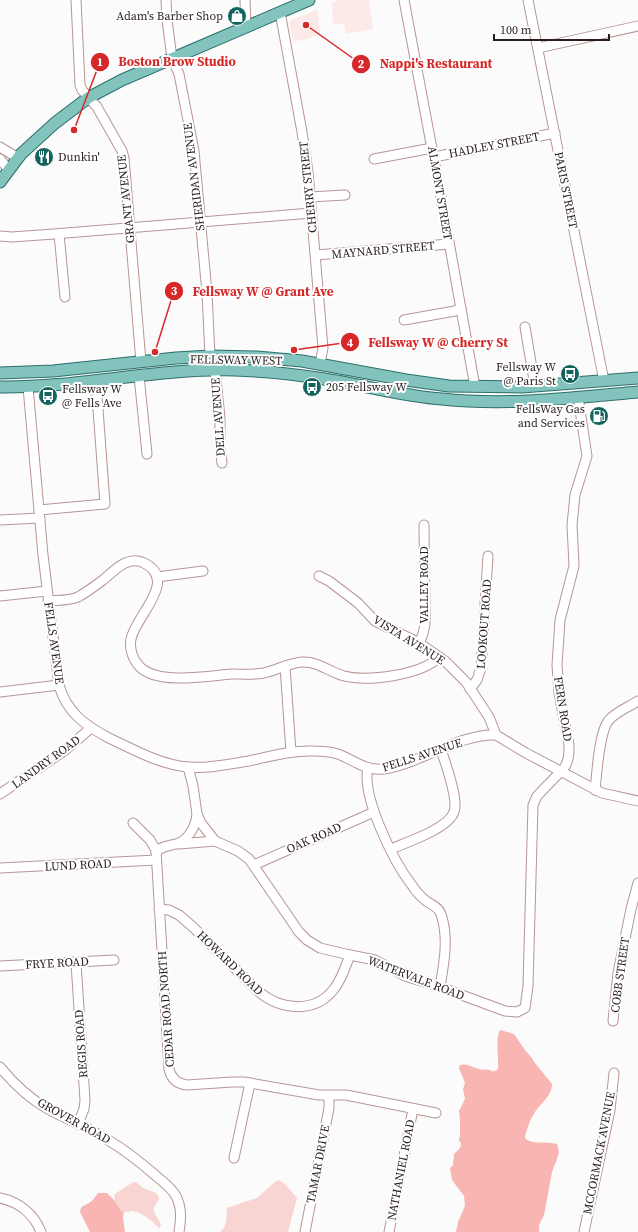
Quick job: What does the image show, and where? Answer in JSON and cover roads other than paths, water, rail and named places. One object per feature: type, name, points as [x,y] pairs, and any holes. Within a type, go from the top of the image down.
[{"type":"main road","points":[[0,182],[8,169],[18,158],[55,122],[88,98],[122,80],[309,0]]},
{"type":"main road","name":"FELLSWAY WEST","points":[[0,373],[65,370],[210,356],[277,358],[320,364],[425,383],[475,387],[535,386],[638,378]]},
{"type":"main road","name":"FELLSWAY WEST","points":[[0,387],[28,387],[96,382],[139,376],[215,370],[293,374],[346,382],[394,393],[442,400],[503,402],[578,398],[638,392]]},
{"type":"street","name":"GRANT AVENUE","points":[[76,0],[80,85],[88,98],[97,107],[122,151],[125,166],[141,362]]},
{"type":"street","name":"SHERIDAN AVENUE","points":[[166,0],[172,58],[179,74],[194,151],[207,293],[210,356]]},
{"type":"street","points":[[244,0],[246,26]]},
{"type":"street","name":"ALMONT STREET","points":[[404,0],[475,387]]},
{"type":"street","name":"PARIS STREET","points":[[528,0],[604,381]]},
{"type":"street","name":"CHERRY STREET","points":[[280,12],[302,132],[310,198],[323,348],[320,364]]},
{"type":"street","points":[[538,48],[638,26]]},
{"type":"street","name":"HADLEY STREET","points":[[374,159],[433,153],[555,133]]},
{"type":"street","points":[[0,147],[18,158]]},
{"type":"street","points":[[0,159],[8,169]]},
{"type":"street","points":[[310,198],[345,195]]},
{"type":"street","points":[[0,236],[12,237],[59,234],[311,213]]},
{"type":"street","points":[[59,234],[65,297]]},
{"type":"street","name":"MAYNARD STREET","points":[[316,255],[449,244]]},
{"type":"street","points":[[404,320],[455,311],[461,308]]},
{"type":"street","points":[[525,327],[535,386]]},
{"type":"street","name":"DELL AVENUE","points":[[215,370],[220,418],[220,446],[222,463]]},
{"type":"street","points":[[139,376],[147,454]]},
{"type":"street","points":[[0,520],[105,504],[96,382]]},
{"type":"street","name":"FELLS AVENUE","points":[[28,387],[48,601],[59,685],[69,707],[78,718],[91,728],[121,744],[154,758],[188,767],[232,764],[291,752],[325,752],[338,754],[368,768],[383,769],[480,736],[496,736]]},
{"type":"street","name":"FERN ROAD","points":[[520,1011],[525,1008],[528,986],[533,806],[537,796],[566,764],[569,750],[558,684],[557,664],[562,612],[574,566],[572,526],[575,495],[587,456],[578,398]]},
{"type":"street","name":"VALLEY ROAD","points":[[419,643],[423,634],[424,624],[424,525]]},
{"type":"street","name":"LOOKOUT ROAD","points":[[470,689],[477,680],[481,668],[488,556]]},
{"type":"street","points":[[48,601],[76,597],[94,587],[119,566],[138,561],[144,564],[150,568],[157,577],[157,586],[155,595],[131,638],[130,647],[133,658],[143,669],[161,676],[188,678],[233,674],[254,674],[272,671],[297,663],[312,663],[341,675],[360,678],[381,677],[427,666],[439,657]]},
{"type":"street","points":[[157,577],[203,571]]},
{"type":"street","name":"VISTA AVENUE","points":[[319,576],[329,581],[358,603],[375,621],[419,643],[459,674],[489,717],[496,736]]},
{"type":"street","points":[[0,596],[47,590]]},
{"type":"street","points":[[285,666],[291,752]]},
{"type":"street","points":[[0,692],[59,685]]},
{"type":"street","points":[[595,790],[602,735],[606,724],[616,714],[638,701]]},
{"type":"street","name":"LANDRY ROAD","points":[[0,794],[64,751],[91,728]]},
{"type":"street","points":[[496,736],[595,790],[608,795],[638,801]]},
{"type":"street","points":[[391,849],[443,825],[452,816],[454,811],[454,798],[441,749]]},
{"type":"street","name":"WATERVALE ROAD","points":[[188,767],[193,786],[197,814],[201,823],[215,841]]},
{"type":"street","points":[[368,768],[367,785],[374,812],[391,849],[411,885],[426,901],[438,909],[441,914],[446,949],[440,987]]},
{"type":"street","name":"OAK ROAD","points":[[254,865],[374,812]]},
{"type":"street","name":"LUND ROAD","points":[[0,868],[156,856],[162,848],[177,844],[184,840],[191,832],[196,822],[197,814]]},
{"type":"street","name":"CEDAR ROAD NORTH","points":[[134,823],[152,843],[156,856],[169,1069],[171,1075],[177,1082],[185,1085],[232,1082],[250,1083],[319,1095],[346,1095],[436,1113]]},
{"type":"street","name":"WATERVALE ROAD","points":[[177,844],[215,841],[238,851],[249,859],[302,936],[320,948],[375,960],[405,976],[505,1011],[520,1011]]},
{"type":"street","name":"COBB STREET","points":[[613,1021],[617,979],[631,909],[637,895],[638,883]]},
{"type":"street","name":"HOWARD ROAD","points":[[159,909],[169,910],[179,915],[259,992],[266,998],[280,1004],[302,1006],[317,1003],[328,996],[338,984],[350,955]]},
{"type":"street","name":"FRYE ROAD","points":[[0,966],[114,960]]},
{"type":"street","name":"REGIS ROAD","points":[[76,962],[85,1100],[84,1109],[78,1124]]},
{"type":"street","name":"GROVER ROAD","points":[[0,1067],[22,1090],[41,1105],[131,1154],[171,1189],[177,1197],[181,1214],[179,1232]]},
{"type":"street","name":"MCCORMACK AVENUE","points":[[584,1232],[610,1110],[614,1073]]},
{"type":"street","points":[[234,1158],[250,1083]]},
{"type":"street","name":"TAMAR DRIVE","points":[[305,1232],[329,1108],[329,1096]]},
{"type":"street","name":"NATHANIEL ROAD","points":[[389,1232],[413,1109]]},
{"type":"street","points":[[0,1198],[11,1202],[28,1212],[35,1220],[41,1232]]},
{"type":"place","name":"Adam's Barber Shop","points":[[237,16]]},
{"type":"place","name":"Nappi's Restaurant","points":[[306,25]]},
{"type":"place","name":"Boston Brow Studio","points":[[74,130]]},
{"type":"place","name":"Dunkin'","points":[[44,157]]},
{"type":"place","name":"Fellsway W @ Cherry St","points":[[294,350]]},
{"type":"place","name":"Fellsway W @ Grant Ave","points":[[155,352]]},
{"type":"place","name":"Fellsway W @ Paris St","points":[[570,374]]},
{"type":"place","name":"205 Fellsway W","points":[[312,387]]},
{"type":"place","name":"Fellsway W @ Fells Ave","points":[[48,396]]},
{"type":"place","name":"FellsWay Gas and Services","points":[[599,416]]}]
